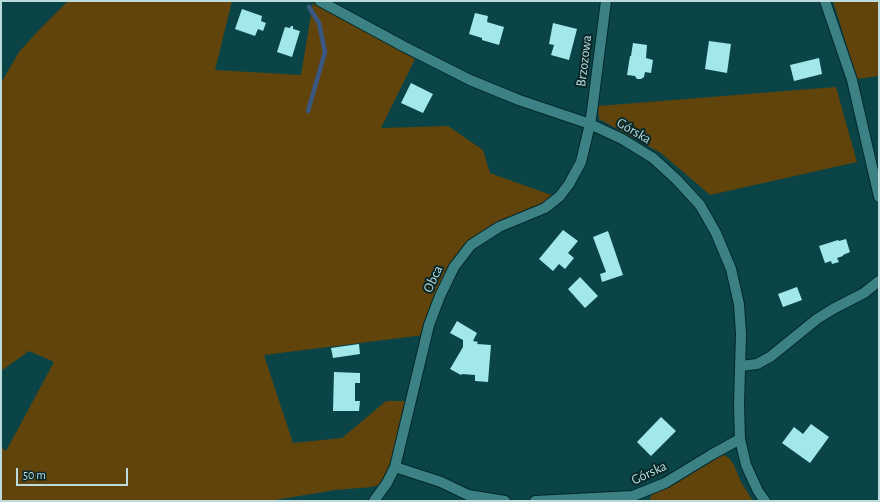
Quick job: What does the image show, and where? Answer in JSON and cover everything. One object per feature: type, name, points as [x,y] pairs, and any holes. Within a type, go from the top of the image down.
[{"type":"street","name":"Górska","points":[[320,1],[470,80],[519,100],[590,124],[622,139],[653,158],[677,180],[700,205],[716,233],[731,269],[739,304],[741,334],[739,405],[740,439],[746,465],[758,491],[765,501]]},
{"type":"street","name":"Brzozowa","points":[[590,124],[606,1]]},
{"type":"street","points":[[825,1],[852,80],[879,196]]},
{"type":"street","name":"Obca","points":[[374,501],[387,483],[395,467],[429,325],[440,296],[454,267],[471,245],[499,227],[545,208],[560,196],[569,184],[581,162],[590,124]]},
{"type":"street","points":[[741,366],[758,364],[816,319],[864,294],[879,281]]},
{"type":"street","name":"Górska","points":[[535,501],[633,496],[665,483],[740,439]]},
{"type":"street","points":[[395,467],[440,482],[468,495],[505,501]]},
{"type":"shaded area","points":[[68,1],[232,1],[215,70],[301,75],[313,3],[415,59],[381,128],[448,126],[483,150],[490,173],[554,196],[537,206],[486,229],[473,239],[424,335],[264,355],[293,443],[342,438],[386,401],[407,401],[396,449],[381,484],[372,487],[335,490],[269,501],[1,501],[1,447],[6,451],[54,362],[29,351],[1,371],[1,83],[19,52]]},
{"type":"shaded area","points":[[833,1],[879,1],[879,76],[857,79]]},
{"type":"shaded area","points":[[836,87],[857,162],[710,195],[661,153],[599,119],[598,106]]},
{"type":"shaded area","points":[[724,455],[729,458],[734,465],[741,482],[753,501],[649,501],[652,494],[677,483],[713,458]]},
{"type":"building","points":[[242,9],[262,16],[261,21],[266,23],[263,31],[258,29],[255,36],[235,29]]},
{"type":"building","points":[[475,13],[488,16],[487,22],[504,27],[499,45],[469,34]]},
{"type":"building","points":[[553,23],[577,29],[569,60],[551,55],[554,45],[549,44]]},
{"type":"building","points":[[293,26],[293,29],[300,31],[292,57],[277,52],[285,27],[290,28]]},
{"type":"building","points":[[709,41],[731,44],[727,73],[705,69]]},
{"type":"building","points":[[633,43],[647,45],[646,58],[653,60],[651,73],[645,72],[644,77],[641,79],[637,79],[635,76],[627,75]]},
{"type":"building","points":[[819,58],[822,74],[794,81],[790,65]]},
{"type":"building","points":[[411,83],[433,94],[423,113],[401,103]]},
{"type":"building","points":[[563,230],[578,241],[568,253],[574,258],[565,269],[559,264],[553,271],[539,259]]},
{"type":"building","points":[[608,231],[623,275],[602,282],[600,274],[606,272],[593,237]]},
{"type":"building","points":[[846,239],[850,252],[837,258],[839,262],[832,264],[831,261],[825,263],[819,246]]},
{"type":"building","points":[[580,277],[598,296],[585,308],[568,289]]},
{"type":"building","points":[[797,287],[802,300],[783,307],[778,294]]},
{"type":"building","points":[[457,321],[477,333],[473,341],[478,342],[477,344],[491,345],[488,382],[475,381],[475,375],[461,375],[450,369],[463,347],[463,340],[450,333]]},
{"type":"building","points":[[359,344],[360,354],[333,358],[331,348]]},
{"type":"building","points":[[334,372],[360,373],[360,383],[355,383],[355,401],[360,401],[359,411],[333,411]]},
{"type":"building","points":[[661,417],[676,431],[651,456],[637,442]]},
{"type":"building","points":[[811,424],[829,437],[810,463],[782,443],[794,427],[803,434]]},
{"type":"waterway","points":[[308,111],[325,52],[319,23],[309,7]]}]
